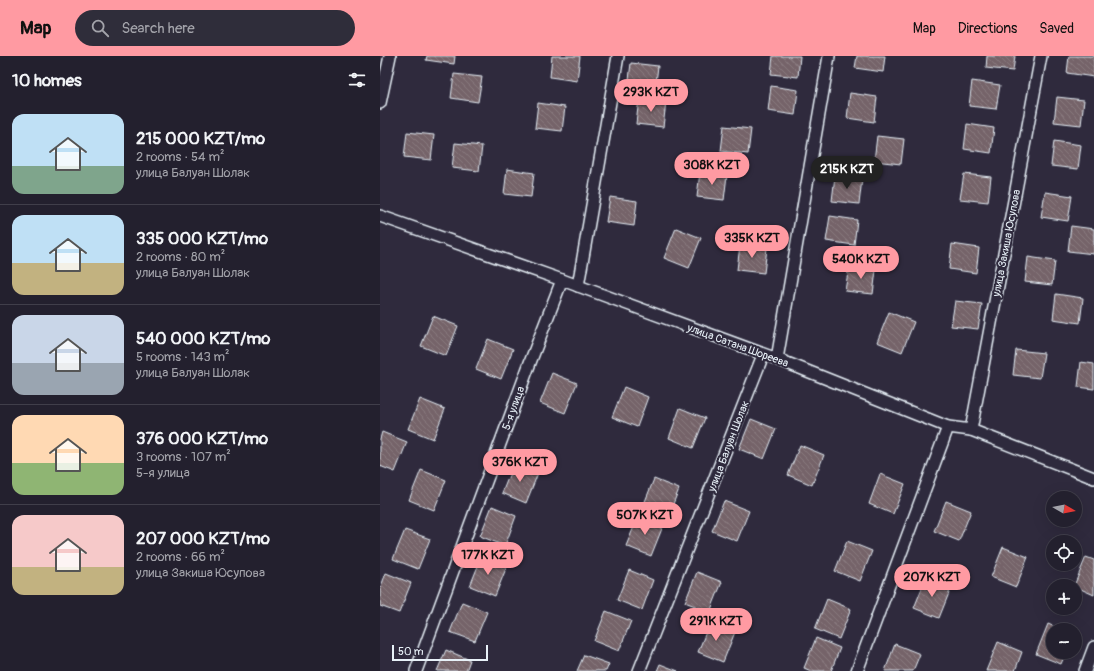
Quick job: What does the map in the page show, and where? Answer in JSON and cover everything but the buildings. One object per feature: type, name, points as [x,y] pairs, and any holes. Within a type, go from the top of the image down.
[{"type":"street","points":[[380,103],[390,56]]},
{"type":"street","points":[[578,286],[618,56]]},
{"type":"street","points":[[777,359],[829,56]]},
{"type":"street","name":"улица Закиша Юсупова","points":[[971,430],[1041,56]]},
{"type":"street","name":"улица Сатана Шореева","points":[[380,216],[562,280],[777,359],[948,427],[971,430],[1094,478]]},
{"type":"street","name":"5-я улица","points":[[416,671],[562,280]]},
{"type":"street","name":"улица Балуан Шолак","points":[[639,671],[763,355]]},
{"type":"street","points":[[857,671],[948,427]]},
{"type":"street","points":[[1085,671],[1094,647]]}]
